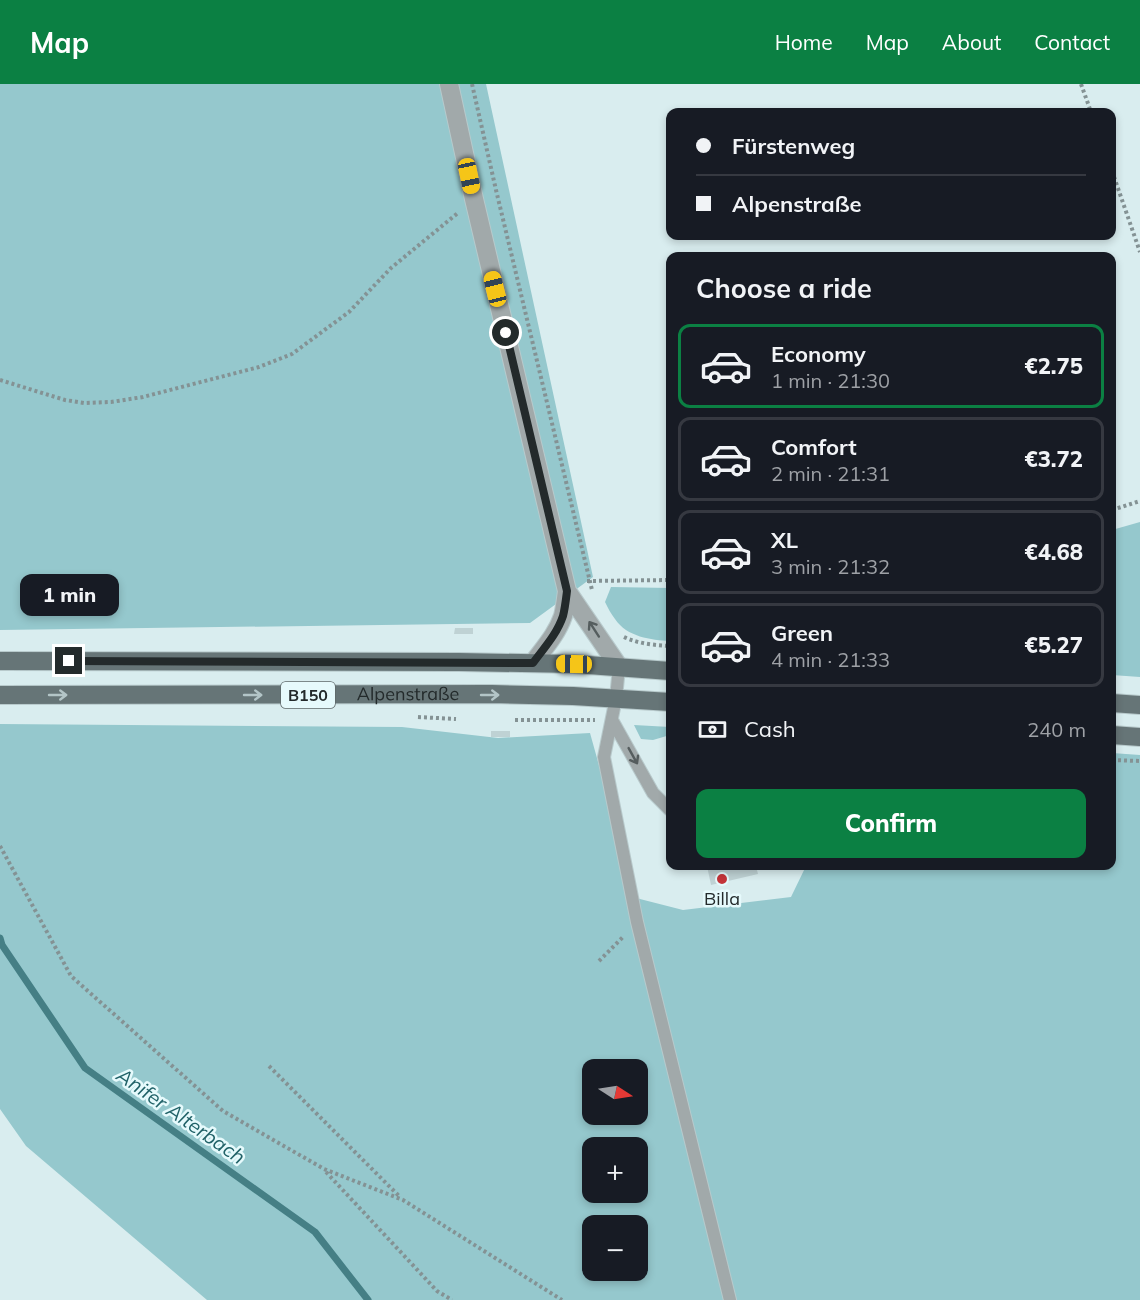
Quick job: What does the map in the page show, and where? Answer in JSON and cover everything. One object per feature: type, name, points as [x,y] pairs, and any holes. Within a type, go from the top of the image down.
[{"type":"main road","name":"Alpenstraße","points":[[0,661],[533,663],[666,671]]},
{"type":"main road","name":"Alpenstraße","points":[[0,695],[492,694],[666,702]]},
{"type":"main road","points":[[1116,703],[1140,705]]},
{"type":"main road","points":[[1116,735],[1140,737]]},
{"type":"street","points":[[449,84],[474,200],[567,587],[619,667]]},
{"type":"street","points":[[533,663],[553,636],[563,616],[567,587]]},
{"type":"lane","points":[[619,667],[616,698],[604,757],[637,922],[730,1300]]},
{"type":"lane","points":[[612,720],[653,793],[666,806]]},
{"type":"lane","points":[[653,793],[666,794]]},
{"type":"path","points":[[472,84],[592,590]]},
{"type":"path","points":[[1081,84],[1090,108]]},
{"type":"path","points":[[1116,183],[1140,252]]},
{"type":"path","points":[[0,380],[65,400],[84,403],[111,402],[177,388],[259,366],[292,354],[349,312],[391,268],[474,200]]},
{"type":"path","points":[[1116,509],[1140,501]]},
{"type":"path","points":[[567,587],[590,581],[666,579]]},
{"type":"path","points":[[618,634],[632,641],[666,646]]},
{"type":"path","points":[[514,720],[571,721]]},
{"type":"path","points":[[1116,760],[1140,762]]},
{"type":"path","points":[[0,846],[71,976],[224,1111],[324,1169],[402,1200],[562,1300]]},
{"type":"path","points":[[599,961],[637,922]]},
{"type":"path","points":[[269,1066],[402,1200]]},
{"type":"path","points":[[324,1169],[437,1291],[452,1300]]},
{"type":"shaded area","points":[[0,84],[486,84],[593,577],[530,623],[0,630]]},
{"type":"shaded area","points":[[1140,522],[1140,677],[1116,675],[1116,529]]},
{"type":"shaded area","points":[[611,587],[666,588],[666,641],[640,636],[626,630],[612,615],[605,602]]},
{"type":"shaded area","points":[[0,724],[402,727],[498,738],[590,733],[636,898],[683,910],[791,897],[804,870],[1116,870],[1116,753],[1140,755],[1140,1300],[207,1300],[26,1146],[0,1109]]},
{"type":"shaded area","points":[[634,725],[666,727],[666,736],[653,740],[641,739]]},
{"type":"building","points":[[455,628],[473,628],[473,634],[454,634]]},
{"type":"building","points":[[491,731],[510,731],[510,737],[491,737]]},
{"type":"building","name":"Billa","points":[[708,870],[757,870],[758,874],[711,885]]},
{"type":"waterway","name":"Anifer Alterbach","points":[[0,938],[2,945],[85,1068],[315,1232],[368,1300]]},
{"type":"place","name":"Billa","points":[[722,879]]},
{"type":"route","points":[[69,661],[533,663],[557,629],[563,616],[567,591],[506,333]]}]
